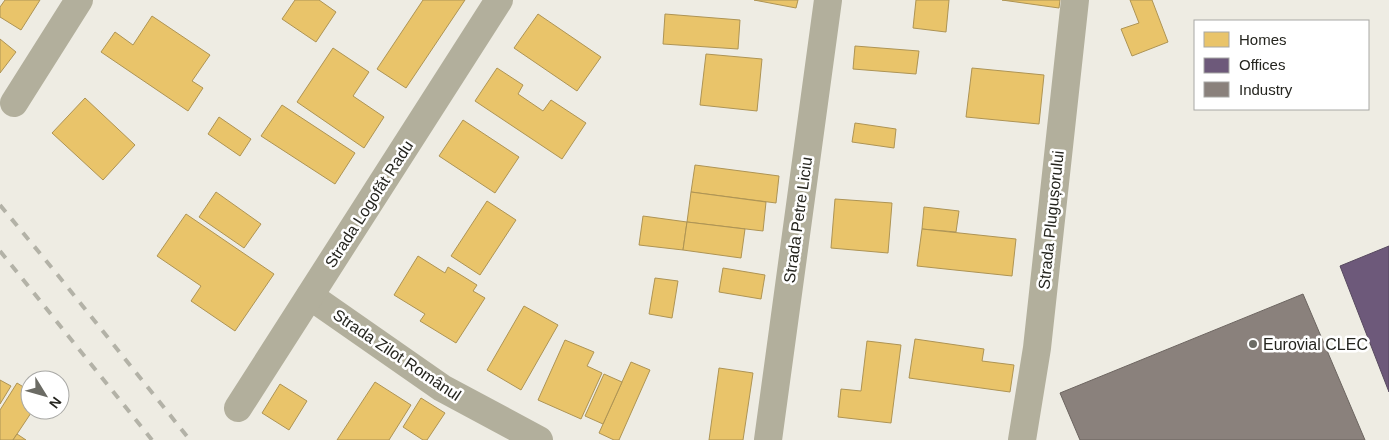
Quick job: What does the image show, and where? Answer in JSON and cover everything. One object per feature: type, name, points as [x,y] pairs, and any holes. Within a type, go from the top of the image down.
[{"type":"street","points":[[14,103],[79,0]]},
{"type":"street","name":"Strada Logofăt Radu","points":[[238,408],[499,0]]},
{"type":"street","name":"Strada Petre Liciu","points":[[768,440],[828,0]]},
{"type":"street","name":"Strada Plugușorului","points":[[1022,440],[1037,348],[1075,0]]},
{"type":"street","name":"Strada Zilot Românul","points":[[310,296],[442,388],[539,440]]},
{"type":"building: Homes","points":[[5,0],[40,0],[21,30],[0,17],[0,7]]},
{"type":"building: Homes","points":[[295,0],[319,0],[336,12],[316,42],[282,19]]},
{"type":"building: Homes","points":[[423,0],[465,0],[406,88],[377,69]]},
{"type":"building: Homes","points":[[754,0],[798,0],[796,8]]},
{"type":"building: Homes","points":[[916,0],[949,0],[946,32],[913,28]]},
{"type":"building: Homes","points":[[1002,0],[1060,0],[1059,8]]},
{"type":"building: Homes","points":[[1130,0],[1152,0],[1168,42],[1132,56],[1121,29],[1139,23]]},
{"type":"building: Homes","points":[[538,14],[601,57],[577,91],[514,48]]},
{"type":"building: Homes","points":[[665,14],[740,20],[738,49],[663,44]]},
{"type":"building: Homes","points":[[152,16],[210,55],[192,81],[203,88],[188,111],[101,52],[115,32],[133,45]]},
{"type":"building: Homes","points":[[0,39],[16,52],[0,73]]},
{"type":"building: Homes","points":[[855,46],[919,51],[916,74],[853,69]]},
{"type":"building: Homes","points":[[333,48],[369,72],[353,96],[384,117],[364,148],[297,102]]},
{"type":"building: Homes","points":[[706,54],[762,59],[757,111],[700,105]]},
{"type":"building: Homes","points":[[497,68],[523,85],[518,94],[543,111],[551,100],[586,123],[562,159],[475,101]]},
{"type":"building: Homes","points":[[972,68],[1044,75],[1039,124],[966,117]]},
{"type":"building: Homes","points":[[85,98],[135,145],[103,180],[52,133]]},
{"type":"building: Homes","points":[[282,105],[355,153],[335,184],[261,136]]},
{"type":"building: Homes","points":[[219,117],[251,139],[240,156],[208,134]]},
{"type":"building: Homes","points":[[463,120],[519,157],[495,193],[439,156]]},
{"type":"building: Homes","points":[[855,123],[896,129],[894,148],[852,142]]},
{"type":"building: Homes","points":[[695,165],[779,176],[776,203],[691,192]]},
{"type":"building: Homes","points":[[216,192],[261,224],[244,248],[199,217]]},
{"type":"building: Homes","points":[[691,192],[766,202],[763,231],[687,222]]},
{"type":"building: Homes","points":[[835,199],[892,203],[888,253],[831,248]]},
{"type":"building: Homes","points":[[487,201],[516,220],[480,275],[451,256]]},
{"type":"building: Homes","points":[[924,207],[959,211],[956,232],[922,229]]},
{"type":"building: Homes","points":[[186,214],[274,274],[235,331],[191,301],[201,286],[157,256]]},
{"type":"building: Homes","points":[[643,216],[687,222],[683,250],[639,245]]},
{"type":"building: Homes","points":[[687,222],[745,229],[741,258],[683,250]]},
{"type":"building: Homes","points":[[922,229],[1016,239],[1012,276],[917,266]]},
{"type":"building: Homes","points":[[418,256],[445,273],[448,267],[477,285],[473,291],[485,298],[456,343],[420,321],[425,314],[394,295]]},
{"type":"building: Homes","points":[[723,268],[765,275],[761,299],[719,292]]},
{"type":"building: Homes","points":[[655,278],[678,281],[672,318],[649,314]]},
{"type":"building: Homes","points":[[524,306],[558,325],[521,390],[487,370]]},
{"type":"building: Homes","points":[[915,339],[984,349],[982,361],[1014,365],[1010,392],[909,378]]},
{"type":"building: Homes","points":[[565,340],[594,352],[587,366],[602,373],[581,419],[538,400]]},
{"type":"building: Homes","points":[[867,341],[901,345],[891,423],[838,417],[841,389],[861,391]]},
{"type":"building: Homes","points":[[631,362],[650,370],[619,440],[614,440],[599,433]]},
{"type":"building: Homes","points":[[719,368],[753,373],[743,440],[709,440]]},
{"type":"building: Homes","points":[[604,374],[622,382],[603,424],[585,416]]},
{"type":"building: Homes","points":[[0,380],[11,386],[0,404]]},
{"type":"building: Homes","points":[[375,382],[411,405],[389,440],[337,440]]},
{"type":"building: Homes","points":[[17,383],[20,385],[20,420],[26,420],[13,440],[0,440],[0,410]]},
{"type":"building: Homes","points":[[280,384],[307,401],[289,430],[262,413]]},
{"type":"building: Homes","points":[[421,398],[445,413],[427,440],[423,440],[403,427]]},
{"type":"building: Homes","points":[[17,434],[26,440],[13,440]]},
{"type":"building: Offices","points":[[1389,246],[1389,392],[1340,266]]},
{"type":"building: Industry","name":"Eurovial CLEC","points":[[1303,294],[1365,440],[1080,440],[1060,393]]},
{"type":"railway","points":[[0,205],[190,440]]},
{"type":"railway","points":[[0,251],[152,440]]},
{"type":"place","name":"Eurovial CLEC","points":[[1253,344]]}]
